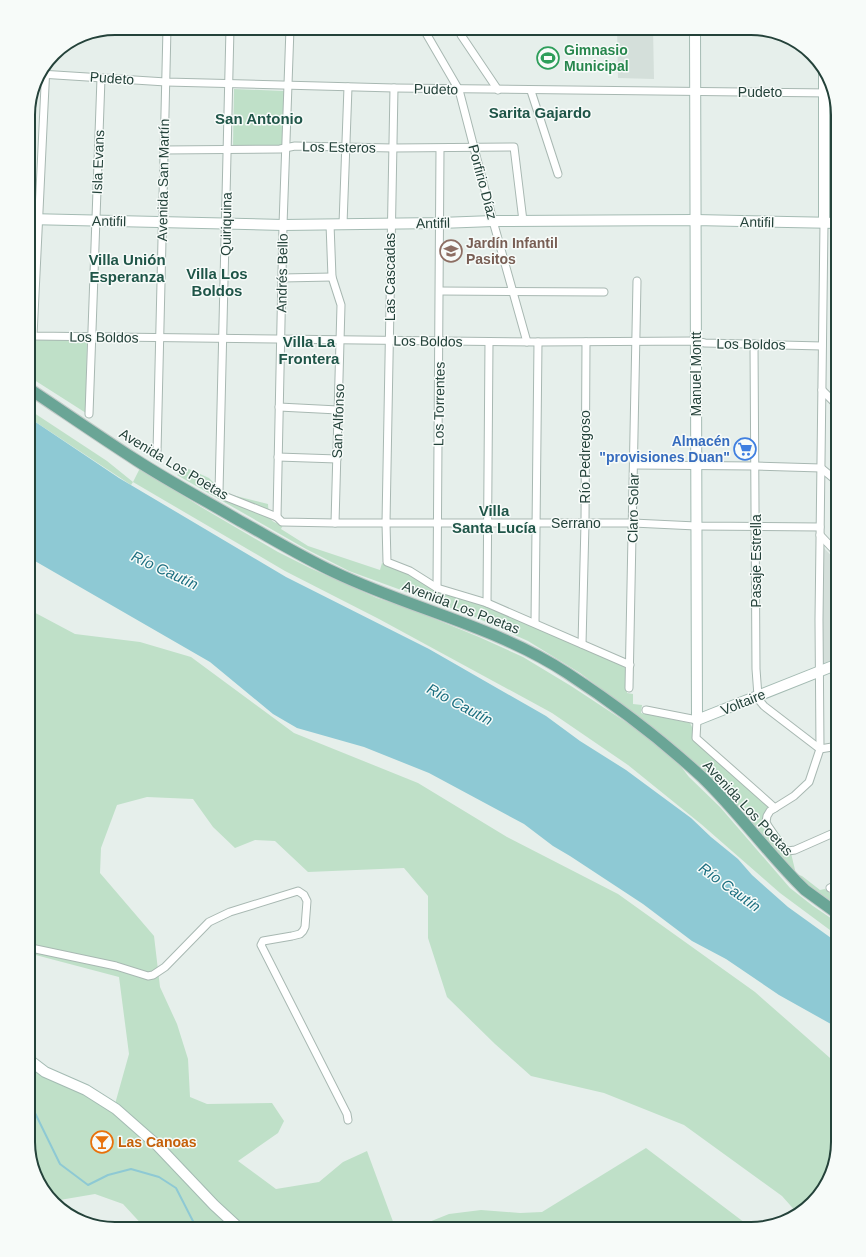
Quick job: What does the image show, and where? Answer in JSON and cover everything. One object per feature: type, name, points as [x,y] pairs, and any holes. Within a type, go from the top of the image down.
[{"type":"main road","name":"Avenida Los Poetas","points":[[35,393],[138,461],[334,572],[382,592],[474,626],[520,646],[566,672],[642,728],[703,778],[796,881],[805,890],[831,909]]},
{"type":"street","name":"Avenida San Martín","points":[[157,452],[167,35]]},
{"type":"street","name":"Quiriquina","points":[[219,492],[230,35]]},
{"type":"street","name":"Andrés Bello","points":[[277,517],[283,225],[290,35]]},
{"type":"street","name":"Porfirio Díaz","points":[[427,35],[459,90],[512,292],[527,342]]},
{"type":"street","points":[[461,35],[498,90]]},
{"type":"street","name":"Manuel Montt","points":[[695,35],[697,720]]},
{"type":"street","name":"Pudeto","points":[[46,74],[166,82],[459,90],[828,93]]},
{"type":"street","name":"Isla Evans","points":[[89,414],[101,78]]},
{"type":"street","points":[[35,190],[43,80]]},
{"type":"street","points":[[343,224],[348,87]]},
{"type":"street","name":"Las Cascadas","points":[[394,88],[386,523],[387,562],[410,571],[437,588]]},
{"type":"street","points":[[531,91],[558,174]]},
{"type":"street","points":[[828,94],[822,346],[819,672],[820,749],[809,782],[794,796],[768,814],[766,819],[767,824],[785,850],[790,852],[831,834]]},
{"type":"street","name":"Los Esteros","points":[[164,150],[228,150],[286,148],[295,146],[474,149],[514,147],[523,221]]},
{"type":"street","name":"Los Torrentes","points":[[437,588],[440,341],[440,148]]},
{"type":"street","name":"Antifil","points":[[35,219],[283,225],[493,221],[696,220],[831,223]]},
{"type":"street","name":"San Alfonso","points":[[330,224],[332,277],[341,305],[335,523]]},
{"type":"street","points":[[282,278],[332,277]]},
{"type":"street","name":"Claro Solar","points":[[629,688],[637,281]]},
{"type":"street","points":[[440,291],[604,292]]},
{"type":"street","name":"Los Boldos","points":[[35,336],[489,342],[695,341],[705,343],[822,346]]},
{"type":"street","points":[[487,603],[489,342]]},
{"type":"street","points":[[535,623],[538,342]]},
{"type":"street","name":"Río Pedregoso","points":[[582,644],[585,523],[586,342]]},
{"type":"street","name":"Pasaje Estrella","points":[[754,344],[756,669],[758,696]]},
{"type":"street","points":[[822,390],[831,399]]},
{"type":"street","points":[[279,407],[338,410]]},
{"type":"street","points":[[278,457],[336,459]]},
{"type":"street","points":[[634,466],[696,465],[821,468],[831,476]]},
{"type":"street","name":"Serrano","points":[[219,492],[224,496],[277,517],[282,522],[633,523],[696,526],[820,527]]},
{"type":"street","points":[[820,535],[831,547]]},
{"type":"street","points":[[437,588],[487,603],[630,665]]},
{"type":"street","name":"Voltaire","points":[[697,720],[831,667]]},
{"type":"street","points":[[758,696],[764,706],[820,749],[831,747]]},
{"type":"street","points":[[646,710],[697,720],[696,738],[775,808]]},
{"type":"street","points":[[35,949],[116,966],[148,976],[153,975],[165,967],[209,922],[230,912],[298,892],[304,895],[307,902],[305,927],[303,931],[300,934],[263,941],[261,945],[347,1114],[348,1120]]},
{"type":"street","points":[[35,1064],[45,1072],[86,1090],[116,1109],[158,1146],[209,1200],[233,1222]]},
{"type":"shaded area","points":[[617,35],[653,35],[654,79],[618,78]]},
{"type":"shaded area","points":[[824,548],[831,556],[831,661],[822,664]]},
{"type":"green space","points":[[234,89],[284,91],[283,147],[233,146]]},
{"type":"green space","points":[[35,338],[87,338],[86,413],[35,380]]},
{"type":"green space","points":[[35,414],[107,461],[133,482],[131,485],[35,422]]},
{"type":"green space","points":[[140,468],[201,507],[278,552],[310,568],[377,598],[408,608],[523,657],[571,686],[638,730],[676,760],[689,777],[720,807],[790,888],[831,918],[831,931],[780,893],[701,824],[628,765],[552,713],[379,619],[285,571],[133,482]]},
{"type":"green space","points":[[189,469],[209,478],[224,493],[268,504],[269,516],[272,521],[283,525],[281,529],[308,546],[380,570],[382,563],[582,646],[628,669],[627,693],[633,694],[633,704],[642,705],[641,713],[690,723],[693,729],[694,741],[773,810],[766,816],[790,849],[796,874],[802,876],[820,890],[825,889],[831,894],[831,901],[796,877],[728,796],[688,757],[580,673],[528,641],[475,617],[349,571],[306,549],[177,475]]},
{"type":"green space","points":[[35,613],[75,634],[140,642],[191,657],[294,733],[418,783],[507,837],[618,894],[755,992],[831,1059],[831,1142],[828,1163],[825,1173],[815,1191],[800,1206],[794,1209],[782,1196],[684,1125],[604,1093],[531,1076],[495,1044],[447,997],[428,938],[428,896],[404,868],[308,872],[275,841],[255,840],[235,848],[213,827],[193,799],[147,797],[117,805],[101,848],[100,873],[154,936],[160,987],[177,1024],[188,1059],[190,1097],[207,1104],[272,1103],[284,1121],[278,1133],[238,1161],[276,1189],[319,1182],[343,1162],[367,1151],[393,1222],[140,1222],[123,1204],[95,1194],[60,1200],[51,1191],[41,1173],[35,1142],[35,1058],[42,1067],[115,1104],[129,1054],[119,977],[35,955]]},
{"type":"green space","points":[[646,1148],[744,1222],[429,1222],[449,1214],[481,1210],[520,1213],[542,1212]]},
{"type":"water","name":"Río Cautín","points":[[35,422],[119,478],[286,577],[429,649],[546,716],[580,741],[626,770],[691,818],[738,859],[752,875],[788,907],[831,938],[831,1024],[779,995],[726,959],[692,941],[643,904],[553,846],[524,824],[429,773],[364,747],[297,728],[273,714],[210,662],[35,561]]},
{"type":"waterway","points":[[35,1113],[60,1164],[88,1185],[108,1175],[131,1169],[159,1177],[176,1188],[193,1222]]},
{"type":"place","name":"Gimnasio Municipal","points":[[548,58]]},
{"type":"place","name":"Jardín Infantil Pasitos","points":[[451,251]]},
{"type":"place","name":"Almacén \"provisiones Duan\"","points":[[745,449]]},
{"type":"place","name":"Las Canoas","points":[[102,1142]]},
{"type":"district","name":"Sarita Gajardo","points":[[540,112]]},
{"type":"district","name":"San Antonio","points":[[259,118]]},
{"type":"district","name":"Villa Unión Esperanza","points":[[127,268]]},
{"type":"district","name":"Villa Los Boldos","points":[[217,282]]},
{"type":"district","name":"Villa La Frontera","points":[[309,350]]},
{"type":"district","name":"Villa Santa Lucía","points":[[494,518]]}]
